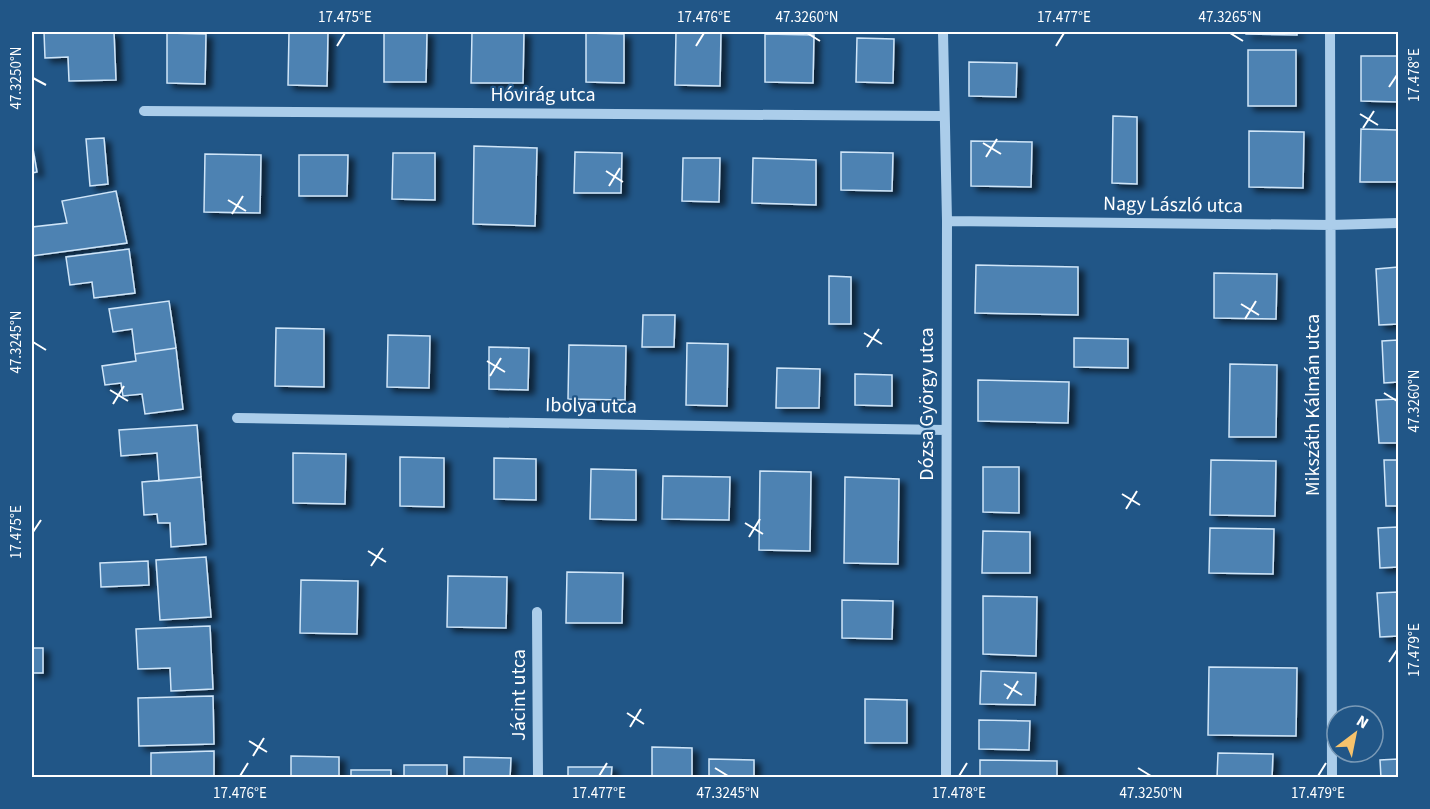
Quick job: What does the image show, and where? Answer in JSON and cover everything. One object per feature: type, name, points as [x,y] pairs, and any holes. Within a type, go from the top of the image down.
[{"type":"street","name":"Dózsa György utca","points":[[943,32],[947,220],[946,777]]},
{"type":"street","name":"Mikszáth Kálmán utca","points":[[1330,32],[1332,777]]},
{"type":"street","name":"Hóvirág utca","points":[[144,111],[943,116]]},
{"type":"street","name":"Nagy László utca","points":[[947,220],[1330,225],[1398,223]]},
{"type":"street","name":"Ibolya utca","points":[[237,418],[945,430]]},
{"type":"street","name":"Jácint utca","points":[[537,612],[538,777]]},
{"type":"building","points":[[44,32],[114,32],[116,80],[69,81],[68,57],[45,58]]},
{"type":"building","points":[[289,32],[328,32],[327,86],[288,85]]},
{"type":"building","points":[[384,32],[427,32],[426,82],[384,82]]},
{"type":"building","points":[[472,32],[524,32],[523,83],[471,83]]},
{"type":"building","points":[[676,32],[721,32],[720,86],[675,85]]},
{"type":"building","points":[[1246,32],[1297,32],[1297,35],[1246,34]]},
{"type":"building","points":[[167,33],[206,34],[205,84],[167,83]]},
{"type":"building","points":[[586,33],[624,34],[624,83],[586,82]]},
{"type":"building","points":[[765,34],[814,35],[813,83],[765,82]]},
{"type":"building","points":[[857,38],[894,39],[893,83],[856,82]]},
{"type":"building","points":[[1248,50],[1296,50],[1296,106],[1248,106]]},
{"type":"building","points":[[1361,56],[1398,56],[1398,102],[1361,101]]},
{"type":"building","points":[[969,62],[1017,63],[1016,97],[969,96]]},
{"type":"building","points":[[1113,116],[1137,117],[1137,184],[1112,183]]},
{"type":"building","points":[[1361,129],[1398,130],[1398,182],[1360,182]]},
{"type":"building","points":[[1249,131],[1304,132],[1303,188],[1249,187]]},
{"type":"building","points":[[104,138],[108,184],[90,186],[86,139]]},
{"type":"building","points":[[971,141],[1032,142],[1031,187],[971,186]]},
{"type":"building","points":[[32,143],[37,172],[32,173]]},
{"type":"building","points":[[474,146],[537,148],[535,226],[473,224]]},
{"type":"building","points":[[575,152],[622,153],[621,193],[574,193]]},
{"type":"building","points":[[841,152],[893,153],[892,191],[841,190]]},
{"type":"building","points":[[393,153],[435,153],[435,200],[392,199]]},
{"type":"building","points":[[205,154],[261,155],[260,213],[204,212]]},
{"type":"building","points":[[299,155],[348,155],[347,196],[299,196]]},
{"type":"building","points":[[683,158],[720,158],[719,202],[682,201]]},
{"type":"building","points":[[753,158],[816,160],[816,205],[752,203]]},
{"type":"building","points":[[116,191],[127,243],[32,256],[32,227],[67,223],[62,201]]},
{"type":"building","points":[[129,249],[135,293],[94,298],[92,282],[70,285],[66,257]]},
{"type":"building","points":[[976,265],[1078,267],[1078,315],[975,313]]},
{"type":"building","points":[[1398,267],[1398,324],[1379,325],[1376,269]]},
{"type":"building","points":[[1214,273],[1277,274],[1276,319],[1214,318]]},
{"type":"building","points":[[829,276],[851,277],[851,324],[829,324]]},
{"type":"building","points":[[169,301],[176,348],[135,354],[132,329],[113,332],[109,309]]},
{"type":"building","points":[[643,315],[675,315],[674,347],[642,347]]},
{"type":"building","points":[[276,328],[324,329],[324,387],[275,386]]},
{"type":"building","points":[[388,335],[430,336],[429,388],[387,387]]},
{"type":"building","points":[[1074,338],[1128,339],[1128,368],[1074,367]]},
{"type":"building","points":[[1398,340],[1398,382],[1384,383],[1382,341]]},
{"type":"building","points":[[687,343],[728,344],[727,406],[686,405]]},
{"type":"building","points":[[569,345],[626,346],[625,400],[568,399]]},
{"type":"building","points":[[489,347],[529,348],[528,390],[489,389]]},
{"type":"building","points":[[176,348],[183,409],[145,414],[142,394],[123,396],[121,383],[105,385],[102,366],[136,361],[135,354]]},
{"type":"building","points":[[1230,364],[1277,365],[1276,437],[1229,437]]},
{"type":"building","points":[[777,368],[820,369],[819,408],[776,408]]},
{"type":"building","points":[[855,374],[892,375],[892,406],[855,405]]},
{"type":"building","points":[[978,380],[1069,382],[1068,423],[978,421]]},
{"type":"building","points":[[1398,399],[1398,443],[1379,443],[1376,400]]},
{"type":"building","points":[[197,425],[201,477],[159,481],[157,453],[121,456],[119,430]]},
{"type":"building","points":[[293,453],[346,454],[345,504],[293,503]]},
{"type":"building","points":[[400,457],[444,458],[444,507],[400,506]]},
{"type":"building","points":[[494,458],[536,459],[536,500],[494,499]]},
{"type":"building","points":[[1211,460],[1276,461],[1275,516],[1210,515]]},
{"type":"building","points":[[1384,460],[1398,460],[1398,506],[1386,506]]},
{"type":"building","points":[[983,467],[1019,467],[1019,513],[983,512]]},
{"type":"building","points":[[591,469],[636,470],[636,520],[590,519]]},
{"type":"building","points":[[760,471],[811,472],[810,551],[759,550]]},
{"type":"building","points":[[663,476],[730,477],[729,520],[662,519]]},
{"type":"building","points":[[201,477],[206,544],[171,547],[170,523],[158,523],[157,514],[144,515],[142,482]]},
{"type":"building","points":[[845,477],[899,479],[898,564],[844,563]]},
{"type":"building","points":[[1398,527],[1398,567],[1380,568],[1378,528]]},
{"type":"building","points":[[1210,528],[1274,529],[1273,574],[1209,573]]},
{"type":"building","points":[[983,531],[1030,532],[1030,573],[982,573]]},
{"type":"building","points":[[206,557],[211,617],[160,620],[156,560]]},
{"type":"building","points":[[148,561],[149,585],[101,587],[100,563]]},
{"type":"building","points":[[567,572],[623,573],[622,623],[566,623]]},
{"type":"building","points":[[448,576],[507,577],[506,628],[447,627]]},
{"type":"building","points":[[301,580],[358,581],[357,634],[300,633]]},
{"type":"building","points":[[1398,592],[1398,636],[1380,637],[1377,593]]},
{"type":"building","points":[[983,596],[1037,597],[1036,656],[983,654]]},
{"type":"building","points":[[842,600],[893,601],[892,639],[842,638]]},
{"type":"building","points":[[210,626],[213,689],[171,691],[170,668],[138,669],[136,629]]},
{"type":"building","points":[[32,648],[43,648],[43,673],[32,673]]},
{"type":"building","points":[[1209,667],[1297,668],[1296,736],[1208,735]]},
{"type":"building","points":[[981,671],[1036,673],[1035,705],[980,704]]},
{"type":"building","points":[[213,696],[214,744],[139,746],[138,698]]},
{"type":"building","points":[[865,699],[907,700],[907,743],[865,743]]},
{"type":"building","points":[[979,720],[1030,721],[1029,750],[979,749]]},
{"type":"building","points":[[652,747],[692,748],[692,778],[652,778]]},
{"type":"building","points":[[214,751],[214,778],[151,778],[151,753]]},
{"type":"building","points":[[1218,753],[1273,754],[1272,778],[1217,778]]},
{"type":"building","points":[[291,756],[339,757],[339,778],[291,778]]},
{"type":"building","points":[[464,757],[511,758],[510,778],[464,778]]},
{"type":"building","points":[[709,759],[754,760],[754,778],[709,778]]},
{"type":"building","points":[[1398,759],[1398,778],[1381,778],[1380,764],[1385,764],[1385,760]]},
{"type":"building","points":[[980,760],[1057,761],[1057,778],[980,778]]},
{"type":"building","points":[[404,765],[447,765],[447,778],[404,778]]},
{"type":"building","points":[[568,767],[612,767],[611,778],[568,778]]},
{"type":"building","points":[[351,770],[391,770],[391,778],[351,778]]}]
